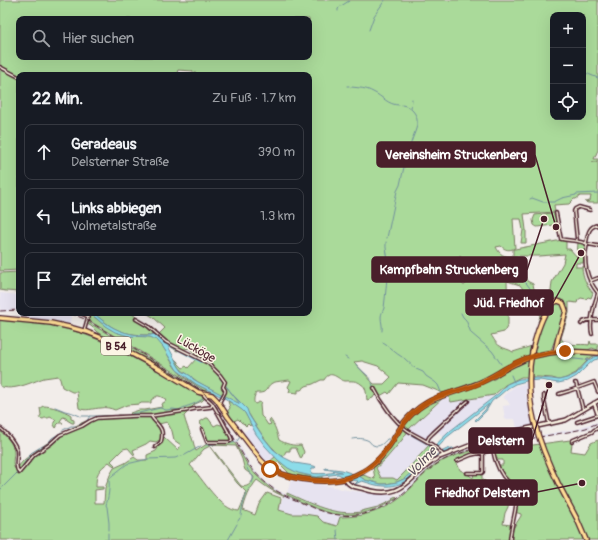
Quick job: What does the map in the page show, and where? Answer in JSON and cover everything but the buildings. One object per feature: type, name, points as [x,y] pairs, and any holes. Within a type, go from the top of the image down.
[{"type":"main road","points":[[554,352],[566,311],[564,304],[558,301],[552,303],[538,329],[532,352],[529,392],[531,407],[543,451],[586,540]]},
{"type":"main road","name":"B 54","points":[[0,318],[51,323],[98,336],[158,368],[196,391],[213,396],[220,403]]},
{"type":"main road","points":[[557,340],[559,347],[565,351]]},
{"type":"main road","points":[[220,403],[228,417],[256,454],[270,469],[286,476],[326,482],[347,479],[367,469],[386,450],[401,426],[413,412],[434,399],[483,381],[524,360],[540,354],[565,351],[598,353]]},
{"type":"street","points":[[0,67],[16,75]]},
{"type":"street","points":[[577,241],[574,210],[576,207],[579,207],[590,210]]},
{"type":"street","points":[[556,213],[561,239],[598,246]]},
{"type":"street","points":[[592,334],[591,329],[594,304],[598,293],[590,281],[586,269],[586,243],[590,230],[593,226],[598,225]]},
{"type":"street","points":[[590,281],[598,278]]},
{"type":"street","points":[[84,331],[87,316]]},
{"type":"street","name":"Lücköge","points":[[136,319],[148,326],[166,342],[208,363],[220,375],[224,384],[223,387],[226,391],[220,403]]},
{"type":"street","points":[[581,324],[583,321],[598,320]]},
{"type":"street","points":[[559,394],[594,382],[598,392]]},
{"type":"street","points":[[575,383],[578,388],[582,410]]},
{"type":"street","points":[[374,388],[395,420],[407,430],[434,446],[442,454]]},
{"type":"street","points":[[202,429],[207,442],[229,442],[231,440],[224,423],[210,401],[203,394]]},
{"type":"street","points":[[544,395],[549,424]]},
{"type":"street","points":[[347,479],[353,486],[377,492],[396,490],[410,483],[442,454],[492,437],[566,420],[598,400]]},
{"type":"street","points":[[427,441],[428,437],[433,432],[468,402]]},
{"type":"street","points":[[577,422],[598,415],[594,403]]},
{"type":"street","points":[[0,428],[6,432],[17,449],[16,468],[19,473],[34,454],[50,444],[60,435],[90,421],[102,418],[171,414],[211,407],[212,405]]},
{"type":"street","points":[[151,416],[151,418],[161,428],[162,433],[161,442],[155,447]]},
{"type":"street","points":[[572,442],[573,440],[598,428]]},
{"type":"street","points":[[507,433],[506,437],[495,439],[492,443],[497,464],[502,475],[511,484],[516,494],[516,504],[510,532],[510,540]]},
{"type":"street","points":[[457,461],[471,455],[493,450]]},
{"type":"street","points":[[467,473],[483,472],[483,452]]},
{"type":"shaded area","points":[[0,293],[16,295],[16,310],[0,312]]},
{"type":"shaded area","points":[[20,316],[71,316],[70,325],[20,318]]},
{"type":"shaded area","points":[[88,320],[206,392],[202,392],[193,385],[88,322]]},
{"type":"shaded area","points":[[526,383],[526,394],[534,426],[517,429],[515,419],[505,419],[503,406],[510,405],[503,397],[515,386]]},
{"type":"shaded area","points":[[206,395],[209,395],[218,407],[252,467],[266,482],[285,494],[285,496],[291,479],[347,490],[382,495],[395,495],[393,499],[378,507],[361,512],[341,514],[361,514],[383,507],[397,498],[434,464],[454,454],[475,447],[581,428],[583,426],[598,422],[598,424],[587,429],[472,450],[447,459],[430,469],[391,504],[370,514],[341,517],[337,526],[323,522],[317,516],[292,514],[279,510],[284,495],[276,492],[264,483],[247,464],[221,416]]},
{"type":"shaded area","points":[[494,395],[484,405],[443,437],[437,431],[429,438],[429,445],[397,480],[393,478],[381,478],[376,468],[402,440],[410,428],[445,397],[448,396],[451,402]]},
{"type":"shaded area","points":[[252,426],[265,446],[276,456],[267,464],[243,433]]},
{"type":"green space","points":[[0,0],[598,0],[598,150],[594,159],[598,159],[598,161],[592,162],[598,162],[598,203],[585,202],[590,201],[591,196],[580,196],[569,204],[554,205],[555,212],[524,214],[526,243],[521,243],[523,230],[521,219],[513,219],[515,248],[513,249],[562,240],[566,241],[566,249],[570,249],[577,257],[578,242],[586,244],[583,263],[576,263],[576,267],[584,267],[582,268],[584,278],[593,293],[591,298],[581,298],[577,303],[569,302],[569,313],[561,338],[569,344],[589,345],[590,341],[591,344],[598,344],[598,350],[592,348],[588,350],[566,349],[560,347],[558,341],[567,311],[564,301],[556,299],[553,301],[538,322],[540,316],[530,304],[520,285],[507,281],[508,325],[504,332],[491,335],[498,345],[513,352],[535,345],[549,310],[555,303],[558,303],[562,304],[564,314],[551,350],[555,352],[596,355],[587,359],[587,361],[576,373],[566,378],[559,380],[552,378],[521,377],[505,385],[494,395],[451,402],[448,395],[491,381],[508,368],[476,383],[443,393],[423,385],[398,383],[389,394],[387,392],[380,396],[376,393],[373,398],[367,400],[363,385],[358,382],[345,381],[332,375],[329,375],[324,380],[298,390],[298,393],[289,392],[290,389],[288,387],[291,381],[278,381],[272,383],[265,391],[256,393],[254,403],[261,403],[261,416],[268,425],[271,424],[269,421],[270,419],[275,426],[279,440],[284,443],[301,445],[304,452],[301,459],[296,448],[290,448],[290,451],[286,451],[283,457],[265,439],[248,412],[241,404],[198,382],[179,367],[175,359],[183,368],[186,366],[188,368],[196,359],[197,355],[189,348],[177,351],[164,342],[157,336],[165,328],[151,316],[312,316],[312,72],[16,72],[16,270],[0,271]],"holes":[[[501,246],[509,250],[513,249],[513,256],[503,255],[496,247]],[[565,254],[563,263],[552,282],[551,291],[545,303],[538,296],[533,284],[527,281],[520,273],[514,256]],[[460,256],[471,268],[465,285],[463,285],[461,281],[452,278],[450,266],[452,262]],[[362,361],[378,366],[391,377],[384,384],[374,384],[354,362]]]},
{"type":"green space","points":[[552,213],[556,218],[556,223],[554,225],[537,227],[534,225],[533,220],[535,215]]},
{"type":"green space","points":[[16,272],[16,292],[0,290],[0,273]]},
{"type":"green space","points":[[88,316],[93,316],[108,327],[123,335],[150,337],[156,339],[180,373],[187,379],[207,390],[206,392],[88,320]]},
{"type":"green space","points":[[97,316],[135,316],[157,331],[152,334],[153,335],[127,333],[108,324]]},
{"type":"green space","points":[[0,320],[38,323],[54,326],[99,340],[162,373],[205,398],[190,409],[184,411],[150,416],[160,428],[162,435],[178,450],[181,445],[174,440],[172,431],[167,422],[159,424],[151,417],[189,411],[184,416],[196,451],[207,444],[200,422],[208,418],[214,426],[224,424],[247,464],[255,474],[270,488],[284,496],[272,491],[257,480],[248,494],[243,510],[255,515],[259,504],[267,493],[281,498],[279,510],[292,514],[317,516],[323,522],[337,526],[340,517],[358,516],[375,512],[398,500],[436,464],[456,455],[491,446],[491,450],[472,454],[456,461],[460,470],[473,478],[474,473],[482,474],[482,479],[493,485],[496,491],[500,493],[505,486],[508,492],[506,495],[508,495],[513,490],[515,494],[509,499],[503,524],[511,525],[509,540],[0,540],[0,431],[11,443],[14,452],[13,464],[16,470],[24,460],[80,423],[104,416],[133,416],[130,413],[139,410],[162,407],[161,404],[165,402],[166,399],[157,396],[151,400],[151,403],[127,405],[115,410],[105,408],[84,410],[79,408],[77,392],[72,392],[62,387],[58,376],[44,378],[16,387],[5,388],[0,386]],"holes":[[[161,439],[161,442],[155,447],[158,448],[156,451],[147,455],[147,460],[138,460],[134,457],[114,468],[105,488],[104,503],[95,503],[95,490],[103,489],[103,487],[96,487],[97,475],[102,467],[109,462],[114,466],[115,465],[111,461],[123,449],[128,448],[135,455],[133,450],[150,441],[156,442]],[[212,445],[236,446],[245,470],[254,478],[249,485],[241,486],[210,447],[237,483],[246,492],[239,511],[232,510],[225,506],[212,493],[190,465],[204,449]]]},
{"type":"green space","points":[[88,322],[193,385],[202,392],[106,338],[87,324]]},
{"type":"green space","points":[[445,396],[410,428],[385,460],[376,468],[381,478],[393,478],[397,480],[429,445],[434,447],[423,457],[412,473],[397,482],[386,484],[365,480],[359,476],[363,475],[375,479],[373,467],[385,455],[406,423],[431,401]]},
{"type":"green space","points":[[228,401],[244,411],[251,424],[250,426],[248,424],[246,426],[238,419],[234,421],[227,412],[230,408]]},
{"type":"green space","points":[[43,406],[68,413],[71,415],[71,419],[74,420],[74,423],[63,417],[60,421],[63,423],[59,423],[56,428],[54,422],[56,420],[50,417],[43,419],[39,418],[41,415],[40,408]]},
{"type":"green space","points":[[570,440],[572,444],[571,451],[585,453],[591,443],[598,440],[598,540],[510,540],[512,530],[521,514],[515,512],[517,500],[515,488],[503,474],[499,465],[503,465],[503,460],[497,460],[494,455],[494,446],[515,443],[533,445]]},
{"type":"green space","points":[[276,456],[291,469],[309,476],[322,476],[322,480],[288,474],[288,472],[278,462],[273,462],[271,464],[268,463]]},
{"type":"green space","points":[[287,493],[332,511],[351,513],[378,507],[396,497],[397,498],[381,507],[363,513],[345,515],[326,512],[287,495]]},
{"type":"water","points":[[93,316],[97,316],[109,325],[126,333],[139,335],[155,334],[167,344],[182,371],[198,382],[240,404],[222,381],[217,374],[233,395],[247,409],[249,415],[264,438],[273,449],[283,457],[295,463],[316,467],[312,468],[311,473],[323,474],[342,472],[325,468],[342,470],[359,476],[365,480],[381,484],[397,482],[404,479],[413,471],[423,457],[450,431],[499,393],[507,384],[519,379],[537,378],[559,380],[567,378],[576,374],[588,361],[586,360],[598,356],[598,359],[594,360],[577,376],[568,381],[558,383],[540,380],[526,381],[508,388],[492,401],[486,411],[476,421],[475,420],[489,404],[446,438],[426,463],[443,451],[450,448],[454,449],[443,453],[427,464],[425,464],[412,477],[402,483],[390,486],[381,486],[362,481],[355,484],[358,481],[350,480],[338,474],[316,477],[298,473],[288,468],[265,446],[242,410],[226,399],[196,384],[177,370],[157,340],[150,337],[129,336],[115,332]]},
{"type":"waterway","points":[[369,30],[374,16],[385,0]]},
{"type":"waterway","points":[[341,6],[349,1]]},
{"type":"waterway","points":[[0,69],[7,71],[16,77]]},
{"type":"waterway","points":[[586,73],[598,78]]},
{"type":"waterway","points":[[351,87],[363,88],[388,102],[399,105]]},
{"type":"waterway","points":[[411,108],[412,99]]},
{"type":"waterway","points":[[402,105],[412,110],[417,119],[410,144],[410,155],[406,164]]},
{"type":"waterway","points":[[387,238],[397,191],[404,167]]},
{"type":"waterway","points":[[530,199],[532,198],[543,202],[554,202],[576,194],[598,193]]},
{"type":"waterway","points":[[382,331],[381,316],[384,308],[388,262],[386,242]]},
{"type":"waterway","points":[[502,256],[511,264],[514,271]]},
{"type":"waterway","points":[[488,274],[514,271],[527,284],[541,305]]},
{"type":"waterway","points":[[461,313],[466,320],[471,333],[492,351],[501,364]]},
{"type":"waterway","points":[[164,343],[201,362]]},
{"type":"waterway","points":[[383,343],[402,357]]},
{"type":"waterway","points":[[404,358],[416,369],[423,372],[435,382],[441,392]]},
{"type":"waterway","points":[[562,360],[566,358],[584,360]]},
{"type":"waterway","points":[[356,364],[368,376]]},
{"type":"waterway","points":[[511,375],[514,382]]},
{"type":"waterway","points":[[372,383],[374,388]]},
{"type":"waterway","points":[[115,416],[130,415],[160,408],[166,410],[179,410],[199,402],[204,397]]},
{"type":"waterway","points":[[55,407],[80,416]]},
{"type":"waterway","points":[[388,411],[394,420]]},
{"type":"waterway","points":[[82,416],[89,416]]},
{"type":"waterway","points":[[79,425],[86,422],[90,416],[113,416]]},
{"type":"waterway","points":[[63,430],[71,426],[76,426]]},
{"type":"waterway","points":[[402,427],[411,435],[427,444]]},
{"type":"waterway","points":[[19,471],[31,453],[47,444],[52,438],[62,432]]},
{"type":"waterway","points":[[237,441],[240,437]]},
{"type":"waterway","points":[[352,439],[365,439],[375,446],[389,439]]},
{"type":"waterway","points":[[206,445],[235,442]]},
{"type":"waterway","name":"Volme","points":[[428,445],[433,449]]},
{"type":"waterway","points":[[109,530],[106,505],[109,493],[109,480],[113,475],[127,464],[148,459],[175,458],[185,455],[201,446]]},
{"type":"waterway","points":[[247,468],[253,476],[252,483]]},
{"type":"waterway","points":[[3,487],[17,473]]},
{"type":"waterway","points":[[241,516],[244,501],[250,487]]},
{"type":"waterway","points":[[228,540],[237,524]]},
{"type":"waterway","points":[[337,530],[338,540]]},
{"type":"waterway","points":[[108,533],[108,540]]},
{"type":"railway","points":[[0,311],[16,310]]},
{"type":"railway","points":[[77,316],[87,320],[198,388],[220,411],[246,460],[258,476],[270,486],[282,494],[314,508],[337,515],[355,515],[373,512],[397,499],[434,466],[448,458],[473,449],[578,430],[598,423]]},
{"type":"place","name":"Kampfbahn Struckenberg","points":[[544,219]]},
{"type":"place","name":"Vereinsheim Struckenberg","points":[[556,227]]},
{"type":"place","name":"Jüd. Friedhof","points":[[581,253]]},
{"type":"place","name":"Delstern","points":[[549,385]]},
{"type":"place","name":"Friedhof Delstern","points":[[582,483]]},
{"type":"route","points":[[270,469],[286,476],[315,481],[324,482],[348,478],[363,472],[372,465],[386,450],[406,420],[413,412],[425,403],[440,396],[478,384],[515,363],[540,354],[565,351]]}]
